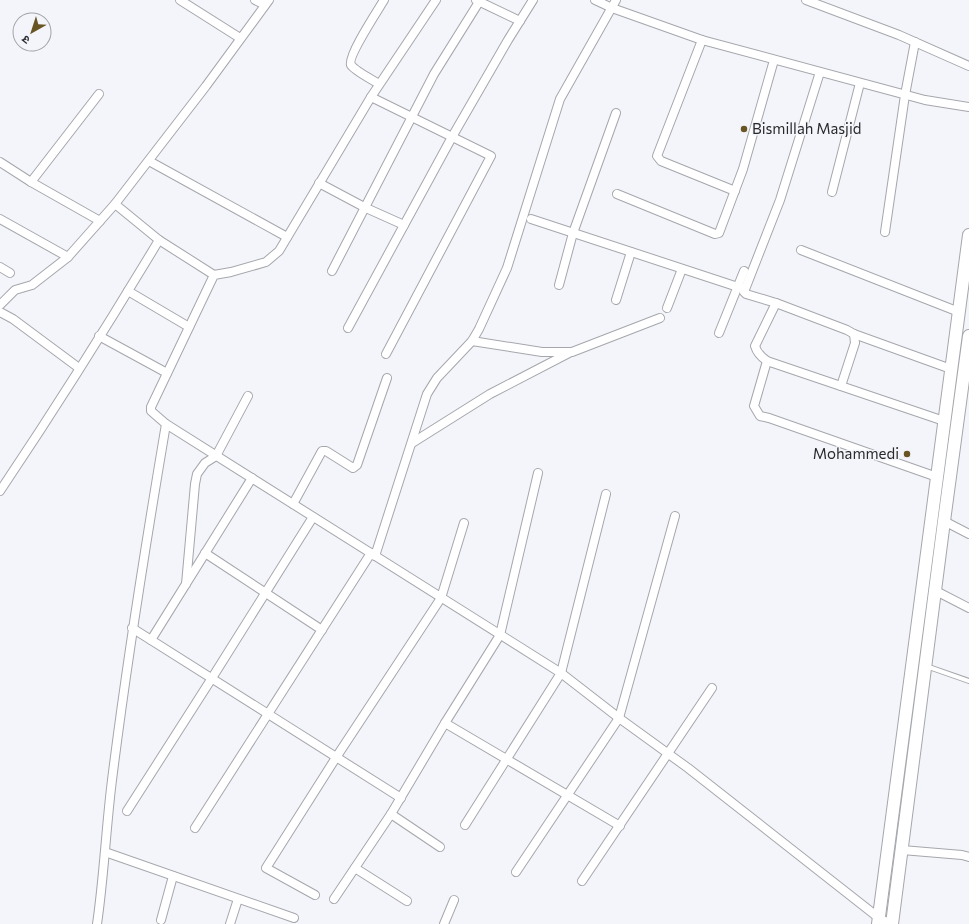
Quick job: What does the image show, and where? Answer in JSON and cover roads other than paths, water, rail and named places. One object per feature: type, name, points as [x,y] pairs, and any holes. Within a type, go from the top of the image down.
[{"type":"street","points":[[180,0],[240,38]]},
{"type":"street","points":[[0,305],[15,290],[32,285],[68,257],[116,204],[267,3],[255,0]]},
{"type":"street","points":[[379,84],[353,68],[350,64],[351,58],[360,40],[384,0]]},
{"type":"street","points":[[116,204],[159,240],[214,275],[231,272],[266,262],[279,251],[379,84],[436,0]]},
{"type":"street","points":[[348,328],[452,137],[533,0]]},
{"type":"street","points":[[595,0],[614,4],[702,40],[905,95],[969,108]]},
{"type":"street","points":[[806,0],[915,42],[969,66]]},
{"type":"street","points":[[332,271],[366,208],[434,74],[477,1],[520,21]]},
{"type":"street","points":[[195,828],[268,713],[373,554],[412,443],[427,394],[437,378],[472,341],[479,329],[507,268],[560,99],[614,4]]},
{"type":"street","points":[[702,40],[657,156],[661,161],[735,191]]},
{"type":"street","points":[[885,232],[905,95],[915,42]]},
{"type":"street","points":[[617,194],[715,234],[719,233],[743,169],[774,60]]},
{"type":"street","points":[[719,333],[741,288],[780,200],[820,72]]},
{"type":"street","points":[[832,192],[860,82]]},
{"type":"street","points":[[31,182],[99,94]]},
{"type":"street","points":[[371,97],[491,156],[386,354]]},
{"type":"street","points":[[558,285],[573,233],[616,113]]},
{"type":"street","points":[[149,161],[287,237]]},
{"type":"street","points":[[0,162],[31,182],[100,221]]},
{"type":"street","points":[[319,183],[366,208],[404,225]]},
{"type":"street","points":[[0,219],[68,257]]},
{"type":"street","points":[[531,219],[741,288],[746,294],[776,303],[854,334],[951,369]]},
{"type":"street","points":[[878,921],[969,235]]},
{"type":"street","points":[[0,492],[36,438],[159,240]]},
{"type":"street","points":[[801,250],[959,312]]},
{"type":"street","points":[[616,300],[631,252]]},
{"type":"street","points":[[0,267],[10,274]]},
{"type":"street","points":[[667,308],[682,268]]},
{"type":"street","points":[[741,288],[744,271]]},
{"type":"street","points":[[214,275],[150,407],[151,411],[166,424],[216,456],[561,673],[669,754],[878,921],[892,924],[944,521],[968,353],[969,336]]},
{"type":"street","points":[[128,291],[189,327]]},
{"type":"street","points":[[776,303],[755,346],[757,352],[767,361],[944,421]]},
{"type":"street","points":[[0,312],[13,319],[79,368]]},
{"type":"street","points":[[412,443],[490,394],[572,352],[660,318]]},
{"type":"street","points":[[841,386],[854,343],[854,334]]},
{"type":"street","points":[[100,336],[167,373]]},
{"type":"street","points":[[472,341],[542,352],[572,352]]},
{"type":"street","points":[[767,361],[754,406],[760,416],[937,477]]},
{"type":"street","points":[[293,504],[322,451],[326,451],[353,468],[357,465],[387,378]]},
{"type":"street","points":[[186,584],[194,484],[197,474],[205,463],[216,456],[248,396]]},
{"type":"street","points":[[97,924],[103,884],[111,782],[132,628],[166,424]]},
{"type":"street","points":[[334,899],[391,814],[445,723],[500,635],[538,473]]},
{"type":"street","points":[[151,640],[252,478]]},
{"type":"street","points":[[465,825],[561,673],[606,494]]},
{"type":"street","points":[[516,872],[619,718],[675,516]]},
{"type":"street","points":[[127,811],[313,517]]},
{"type":"street","points":[[944,521],[969,534]]},
{"type":"street","points":[[315,895],[266,868],[337,756],[441,598],[464,523]]},
{"type":"street","points":[[205,553],[322,630]]},
{"type":"street","points":[[936,590],[969,608]]},
{"type":"street","points":[[132,628],[337,756],[401,798]]},
{"type":"street","points":[[582,881],[669,754],[712,688]]},
{"type":"street","points":[[445,723],[620,826]]},
{"type":"street","points":[[391,814],[440,846]]},
{"type":"street","points":[[902,850],[962,855],[969,857]]},
{"type":"street","points":[[106,852],[294,918]]},
{"type":"street","points":[[355,868],[407,901]]},
{"type":"street","points":[[161,920],[173,876]]},
{"type":"street","points":[[230,924],[238,899]]},
{"type":"street","points":[[444,924],[454,900]]},
{"type":"lane","points":[[926,666],[969,681]]},
{"type":"place","name":"Bismillah Masjid","points":[[744,129]]},
{"type":"place","name":"Mohammedi","points":[[907,454]]}]
